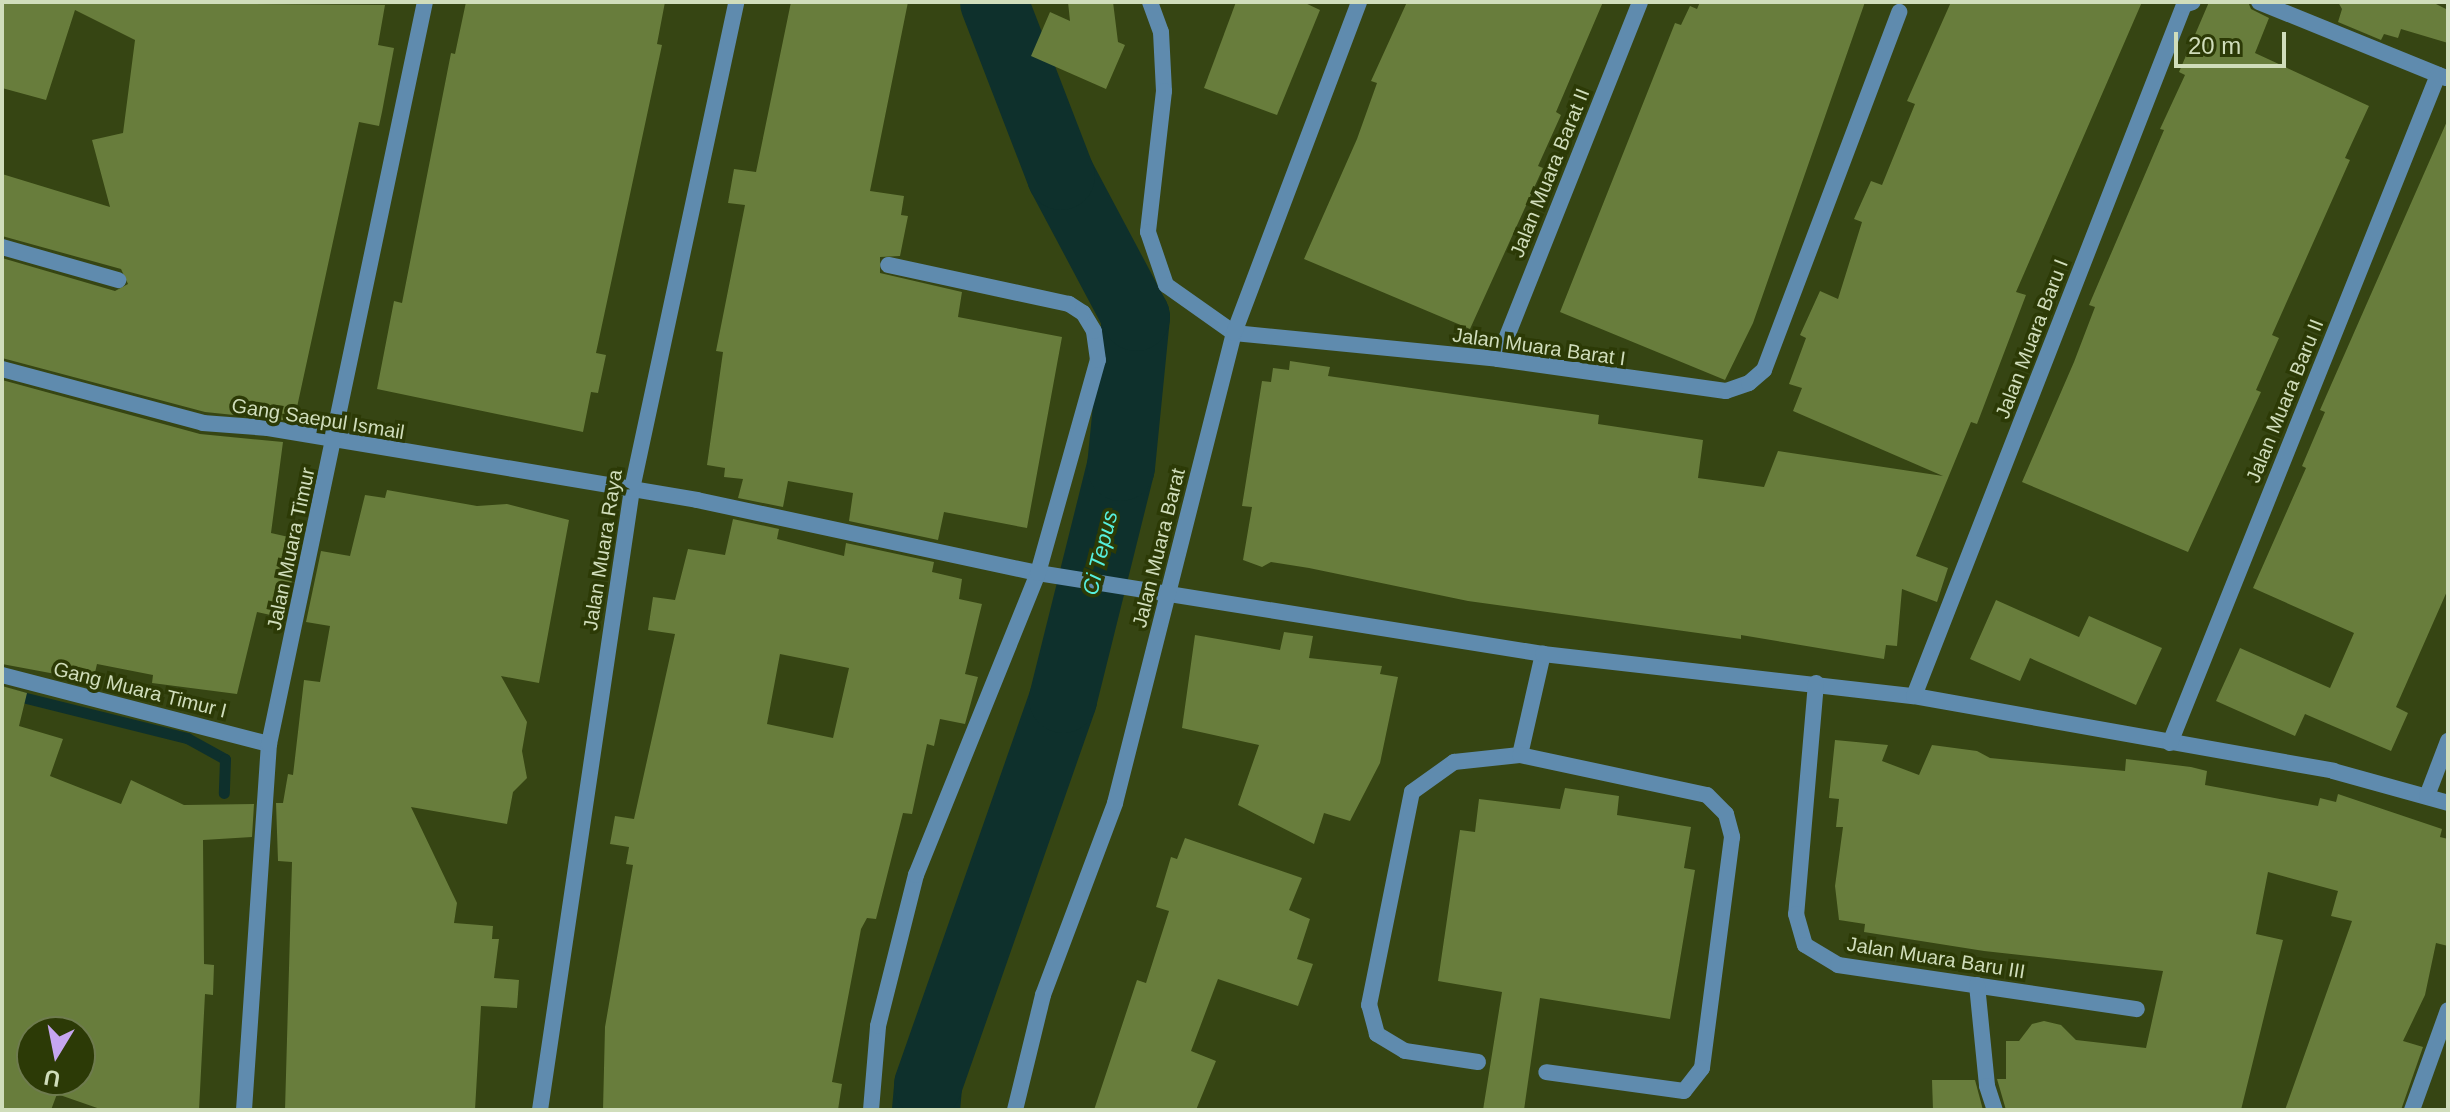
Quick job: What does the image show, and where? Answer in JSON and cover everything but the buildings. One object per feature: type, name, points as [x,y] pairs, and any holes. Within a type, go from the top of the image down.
[{"type":"street","name":"Jalan Muara Timur","points":[[244,1110],[269,744],[425,2]]},
{"type":"street","name":"Jalan Muara Raya","points":[[540,1110],[632,489],[736,2]]},
{"type":"street","points":[[1150,2],[1161,32],[1164,91],[1148,232],[1166,285],[1234,333]]},
{"type":"street","name":"Jalan Muara Barat","points":[[1015,1110],[1043,995],[1115,803],[1234,333],[1359,2]]},
{"type":"street","name":"Jalan Muara Barat II","points":[[1498,359],[1640,2]]},
{"type":"street","name":"Jalan Muara Baru I","points":[[1914,696],[2184,5],[2193,2]]},
{"type":"street","points":[[2259,2],[2443,77]]},
{"type":"street","name":"Jalan Muara Barat I","points":[[1234,333],[1498,359],[1726,391],[1749,383],[1764,370],[1899,12]]},
{"type":"street","name":"Jalan Muara Baru II","points":[[2170,743],[2443,77]]},
{"type":"street","points":[[2,247],[118,280]]},
{"type":"street","points":[[871,1110],[878,1026],[916,875],[1038,573],[1098,360],[1094,331],[1083,313],[1069,304],[888,265]]},
{"type":"street","name":"Gang Saepul Ismail","points":[[2,369],[44,384],[203,423],[632,489],[1038,573],[1543,654],[1914,696],[2333,771],[2448,803]]},
{"type":"street","points":[[1520,755],[1543,654]]},
{"type":"street","name":"Gang Muara Timur I","points":[[2,675],[269,744]]},
{"type":"street","name":"Jalan Muara Baru III","points":[[1816,683],[1796,914],[1805,945],[1838,965],[2137,1009]]},
{"type":"street","points":[[2427,796],[2448,741]]},
{"type":"street","points":[[1478,1062],[1405,1051],[1377,1034],[1369,1005],[1412,792],[1454,762],[1520,755],[1707,795],[1726,814],[1732,837],[1702,1068],[1684,1091],[1546,1072]]},
{"type":"street","points":[[1977,985],[1987,1086],[1995,1110]]},
{"type":"street","points":[[2412,1110],[2448,1010]]},
{"type":"waterway","name":"Ci Tepus","points":[[926,1110],[928,1085],[1063,699],[1121,467],[1136,317],[1061,176],[994,2]]},
{"type":"waterway","points":[[2,692],[187,738],[225,759],[224,793]]}]
